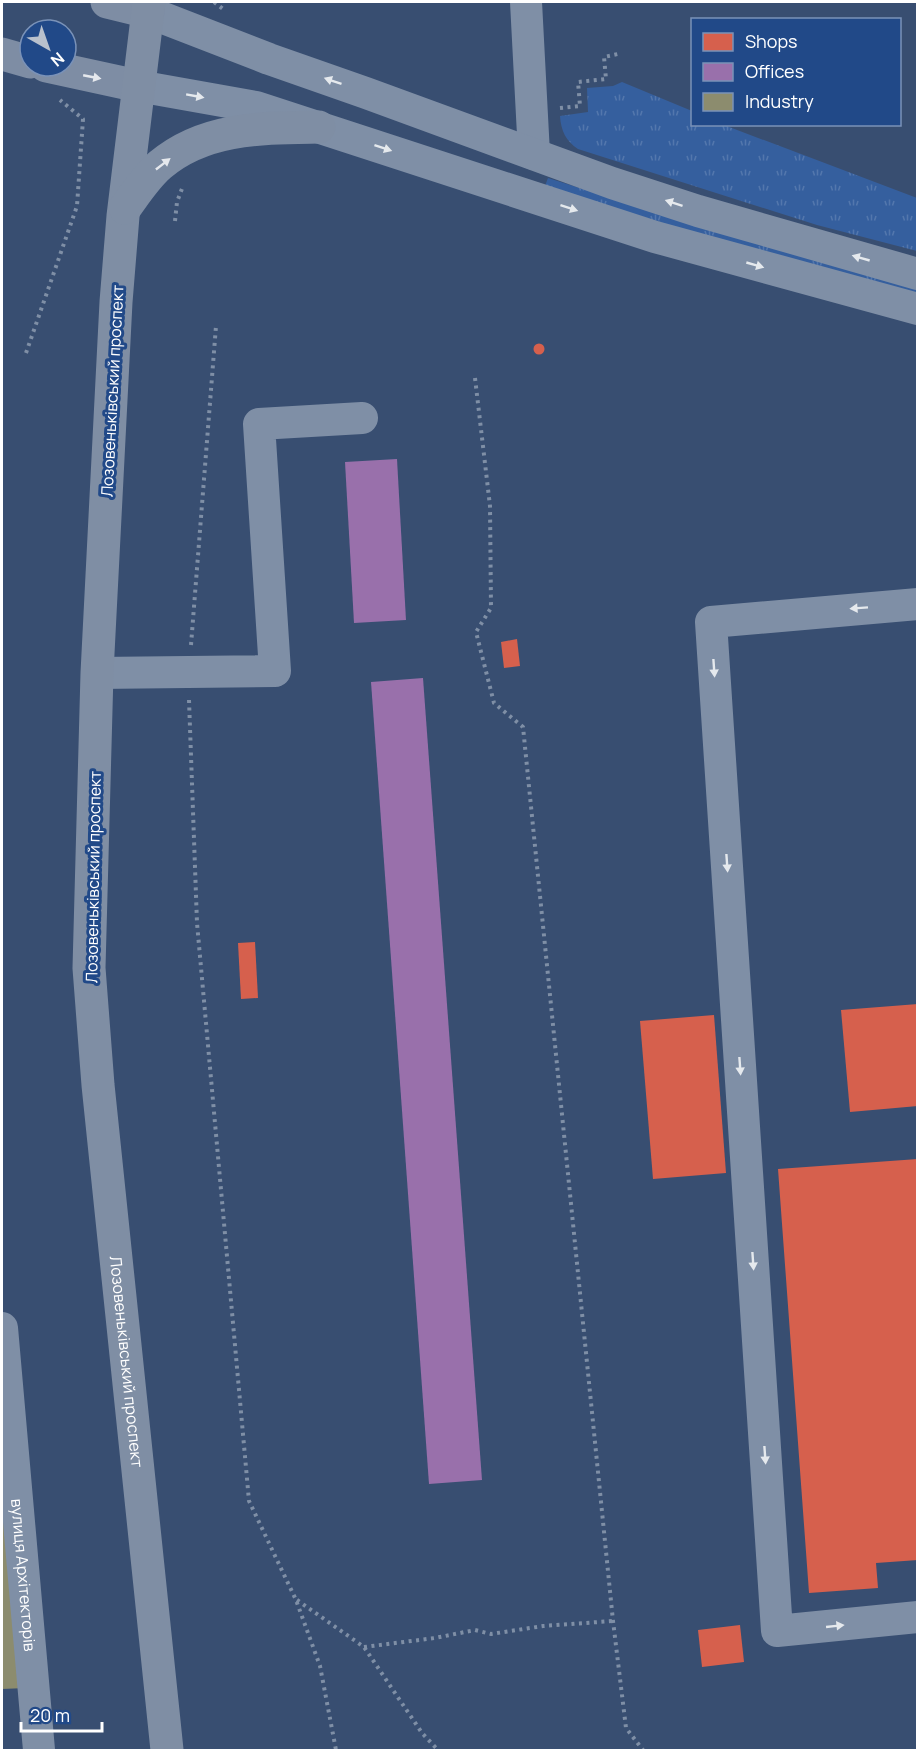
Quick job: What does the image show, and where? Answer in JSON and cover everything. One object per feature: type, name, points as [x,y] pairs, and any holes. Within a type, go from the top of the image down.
[{"type":"highway","name":"Лозовеньківський проспект","points":[[149,7],[124,208],[116,302],[97,673],[89,968],[98,1085],[167,1750]]},
{"type":"highway","points":[[124,208],[148,177],[162,164],[192,145],[210,137],[250,129],[319,127]]},
{"type":"main road","points":[[107,2],[149,7]]},
{"type":"main road","points":[[2,54],[18,59]]},
{"type":"main road","points":[[78,73],[138,86]]},
{"type":"street","points":[[526,2],[534,154]]},
{"type":"street","points":[[149,7],[269,59],[612,183],[698,211],[918,274]]},
{"type":"street","points":[[138,86],[256,107],[655,237],[918,309]]},
{"type":"street","points":[[477,178],[487,137]]},
{"type":"street","points":[[97,673],[275,671],[259,424],[362,418]]},
{"type":"street","points":[[918,604],[711,622],[777,1631],[918,1617]]},
{"type":"street","name":"вулиця Архітекторів","points":[[2,1328],[39,1750]]},
{"type":"street","points":[[158,1666],[172,1684],[182,1750]]},
{"type":"path","points":[[553,109],[580,106],[578,82],[606,79],[604,57],[618,54]]},
{"type":"path","points":[[26,353],[77,206],[83,119],[57,98]]},
{"type":"path","points":[[216,326],[188,672],[197,923],[249,1501],[296,1599],[320,1666],[336,1750]]},
{"type":"path","points":[[475,378],[490,507],[491,609],[476,632],[494,703],[523,727],[613,1621],[626,1728],[643,1750]]},
{"type":"path","points":[[296,1599],[364,1647],[422,1733],[438,1750]]},
{"type":"path","points":[[364,1647],[435,1638],[475,1630],[490,1634],[543,1626],[613,1621]]},
{"type":"green space","points":[[622,82],[691,111],[691,126],[727,126],[917,198],[917,251],[817,225],[578,149],[565,135],[560,116],[588,112],[587,88],[613,86]]},
{"type":"green space","points":[[548,178],[684,221],[917,286],[917,295],[681,229],[545,186]]},
{"type":"building: Shops","points":[[539,344],[543,345],[543,353],[539,354],[535,353],[534,349],[535,345]]},
{"type":"building: Shops","points":[[517,639],[520,666],[504,668],[501,642]]},
{"type":"building: Shops","points":[[255,942],[258,998],[241,999],[238,943]]},
{"type":"building: Shops","points":[[918,1004],[918,1106],[850,1112],[841,1010]]},
{"type":"building: Shops","points":[[714,1015],[726,1173],[653,1179],[640,1021]]},
{"type":"building: Shops","points":[[918,1159],[918,1560],[876,1563],[878,1588],[809,1593],[778,1169]]},
{"type":"building: Shops","points":[[740,1625],[744,1662],[702,1667],[698,1630]]},
{"type":"building: Offices","points":[[397,459],[406,620],[354,623],[345,462]]},
{"type":"building: Offices","points":[[423,678],[482,1480],[429,1484],[371,682]]},
{"type":"building: Industry","points":[[2,1445],[26,1688],[2,1689]]}]
